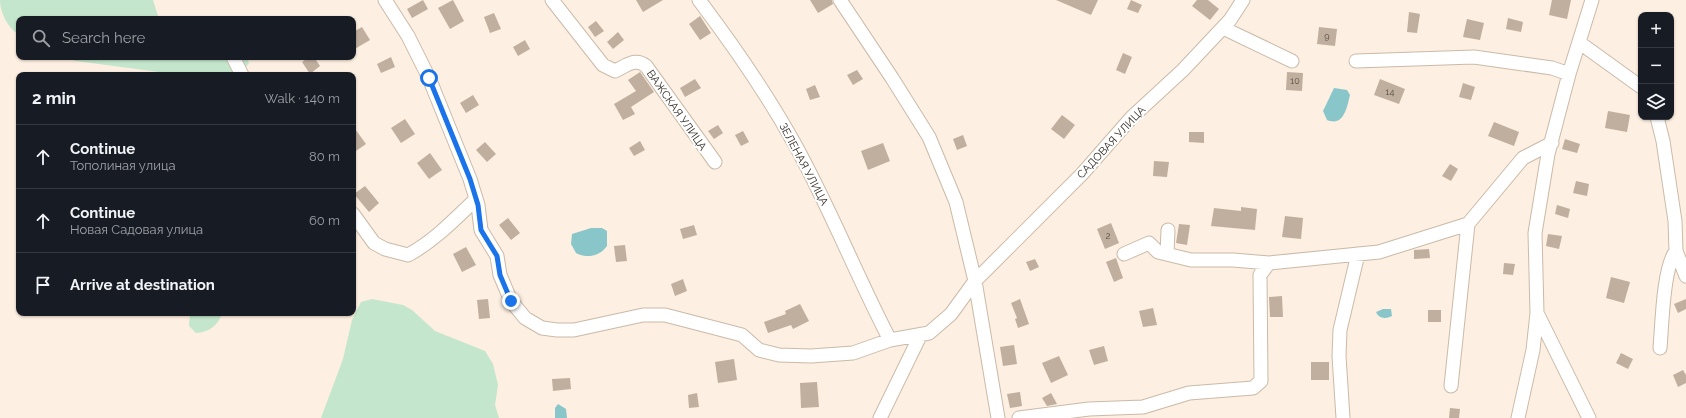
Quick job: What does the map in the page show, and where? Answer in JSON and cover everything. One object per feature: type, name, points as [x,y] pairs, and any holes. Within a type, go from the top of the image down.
[{"type":"street","points":[[385,0],[408,36],[429,78],[456,140],[477,202],[481,230],[497,256],[500,275],[511,301],[525,318],[542,328],[574,330],[643,315],[665,315],[742,335],[759,350],[778,355],[811,356],[853,353],[890,340],[920,336]]},
{"type":"street","name":"ВАЖСКАЯ УЛИЦА","points":[[552,0],[603,66],[615,71],[634,61],[642,62],[715,162]]},
{"type":"street","name":"ЗЕЛЕНАЯ УЛИЦА","points":[[699,0],[733,44],[794,142],[828,208],[890,340]]},
{"type":"street","points":[[840,0],[929,137],[956,202],[976,281],[998,418]]},
{"type":"street","name":"САДОВАЯ УЛИЦА","points":[[920,336],[929,333],[951,314],[976,281],[1082,174],[1132,117],[1183,70],[1223,28],[1243,0]]},
{"type":"street","points":[[1518,418],[1533,350],[1537,313],[1535,233],[1548,154],[1592,0]]},
{"type":"street","points":[[1223,28],[1292,62]]},
{"type":"street","points":[[1580,43],[1638,84]]},
{"type":"street","points":[[1356,61],[1474,57],[1552,68],[1570,74]]},
{"type":"street","points":[[234,60],[240,72]]},
{"type":"street","points":[[1658,120],[1663,141],[1675,221],[1676,252],[1686,276]]},
{"type":"street","points":[[1124,254],[1149,243],[1158,252],[1191,260],[1233,260],[1269,263],[1379,252],[1468,224],[1523,158],[1552,143]]},
{"type":"street","points":[[356,218],[374,243],[385,249],[408,255],[422,247],[477,202]]},
{"type":"street","points":[[1451,386],[1468,224]]},
{"type":"street","points":[[1167,254],[1168,230]]},
{"type":"street","points":[[1660,348],[1667,274],[1671,257],[1676,252]]},
{"type":"street","points":[[1343,418],[1340,330],[1358,254]]},
{"type":"street","points":[[1019,418],[1089,409],[1143,407],[1188,393],[1253,388],[1261,381],[1260,275],[1269,263]]},
{"type":"street","points":[[1537,313],[1589,418]]},
{"type":"street","points":[[880,418],[920,336]]},
{"type":"green space","points":[[0,0],[153,0],[158,16],[16,16],[16,33],[5,20],[0,5]]},
{"type":"green space","points":[[72,60],[248,60],[249,63],[242,72],[159,72]]},
{"type":"green space","points":[[372,299],[403,305],[412,310],[435,331],[485,351],[493,364],[498,385],[495,405],[499,418],[321,418],[343,359],[352,320],[354,316],[356,316],[356,312],[361,302]]},
{"type":"green space","points":[[190,316],[221,316],[215,325],[209,330],[196,333],[189,326]]},
{"type":"water","points":[[1334,88],[1347,90],[1350,95],[1344,115],[1337,121],[1327,120],[1323,111]]},
{"type":"water","points":[[591,228],[602,228],[607,231],[607,246],[601,252],[593,256],[584,256],[576,253],[571,244],[572,234]]},
{"type":"water","points":[[1383,309],[1391,309],[1392,316],[1385,318],[1379,316],[1376,312]]},
{"type":"water","points":[[558,404],[566,409],[567,418],[555,418],[555,408]]},
{"type":"building","points":[[423,0],[428,9],[412,18],[407,9]]},
{"type":"building","points":[[453,0],[464,21],[450,29],[438,8]]},
{"type":"building","points":[[636,0],[663,0],[643,12]]},
{"type":"building","points":[[810,0],[832,0],[833,4],[818,13]]},
{"type":"building","points":[[1056,0],[1098,0],[1091,15]]},
{"type":"building","points":[[1131,0],[1142,5],[1138,13],[1127,9]]},
{"type":"building","points":[[1197,0],[1208,0],[1219,9],[1210,20],[1192,6]]},
{"type":"building","points":[[1552,0],[1571,0],[1567,19],[1549,15]]},
{"type":"building","points":[[1409,12],[1420,14],[1417,33],[1407,32]]},
{"type":"building","points":[[494,13],[501,29],[490,33],[484,17]]},
{"type":"building","points":[[700,16],[711,33],[700,40],[689,24]]},
{"type":"building","points":[[1508,18],[1523,22],[1521,32],[1506,29]]},
{"type":"building","points":[[1467,19],[1484,23],[1480,40],[1463,37]]},
{"type":"building","points":[[596,21],[604,31],[595,37],[588,27]]},
{"type":"building","points":[[362,27],[370,40],[356,48],[356,30]]},
{"type":"building","points":[[1319,27],[1337,29],[1335,46],[1317,44]]},
{"type":"building","points":[[618,32],[624,40],[613,49],[607,42]]},
{"type":"building","points":[[525,40],[530,49],[518,56],[513,47]]},
{"type":"building","points":[[1123,53],[1132,57],[1125,74],[1116,70]]},
{"type":"building","points":[[391,57],[395,67],[381,73],[377,64]]},
{"type":"building","points":[[305,60],[316,60],[320,66],[312,72],[309,72],[302,62]]},
{"type":"building","points":[[857,70],[863,79],[853,85],[847,75]]},
{"type":"building","points":[[640,72],[654,92],[631,107],[635,114],[623,120],[614,104],[636,91],[628,80]]},
{"type":"building","points":[[1287,72],[1303,73],[1302,91],[1286,90]]},
{"type":"building","points":[[695,79],[701,88],[685,97],[680,88]]},
{"type":"building","points":[[1380,79],[1405,89],[1399,104],[1374,95]]},
{"type":"building","points":[[1463,83],[1475,87],[1471,100],[1459,97]]},
{"type":"building","points":[[815,85],[820,97],[810,100],[806,89]]},
{"type":"building","points":[[473,95],[479,105],[466,113],[460,103]]},
{"type":"building","points":[[1608,111],[1630,115],[1627,132],[1605,128]]},
{"type":"building","points":[[1062,115],[1075,125],[1064,139],[1051,129]]},
{"type":"building","points":[[405,119],[415,134],[401,143],[391,128]]},
{"type":"building","points":[[1494,122],[1519,132],[1514,146],[1488,136]]},
{"type":"building","points":[[718,125],[723,133],[714,139],[708,131]]},
{"type":"building","points":[[356,130],[366,144],[356,151]]},
{"type":"building","points":[[743,131],[749,142],[741,146],[735,135]]},
{"type":"building","points":[[1189,132],[1204,132],[1204,143],[1189,142]]},
{"type":"building","points":[[963,135],[967,146],[957,150],[953,139]]},
{"type":"building","points":[[1565,139],[1580,144],[1577,153],[1562,149]]},
{"type":"building","points":[[640,141],[645,150],[634,156],[629,148]]},
{"type":"building","points":[[485,142],[496,154],[487,162],[476,150]]},
{"type":"building","points":[[883,143],[890,161],[868,170],[861,151]]},
{"type":"building","points":[[430,153],[442,170],[429,179],[417,163]]},
{"type":"building","points":[[1154,161],[1169,162],[1167,177],[1153,176]]},
{"type":"building","points":[[1450,164],[1458,169],[1451,181],[1442,176]]},
{"type":"building","points":[[1576,181],[1589,184],[1587,196],[1573,193]]},
{"type":"building","points":[[365,186],[379,203],[369,212],[356,196],[356,193]]},
{"type":"building","points":[[1557,205],[1570,209],[1568,218],[1555,214]]},
{"type":"building","points":[[1241,207],[1257,209],[1255,230],[1211,226],[1214,208],[1241,211]]},
{"type":"building","points":[[1285,216],[1303,218],[1301,239],[1282,237]]},
{"type":"building","points":[[508,218],[520,233],[511,240],[499,225]]},
{"type":"building","points":[[1111,223],[1119,243],[1105,249],[1097,229]]},
{"type":"building","points":[[1179,224],[1190,225],[1187,245],[1176,243]]},
{"type":"building","points":[[694,225],[697,235],[683,239],[680,229]]},
{"type":"building","points":[[1548,234],[1562,236],[1559,249],[1546,246]]},
{"type":"building","points":[[625,245],[627,261],[616,262],[614,246]]},
{"type":"building","points":[[466,247],[476,265],[462,272],[453,254]]},
{"type":"building","points":[[1429,249],[1430,258],[1414,259],[1414,250]]},
{"type":"building","points":[[1116,258],[1123,278],[1114,282],[1106,262]]},
{"type":"building","points":[[1035,259],[1039,267],[1030,271],[1026,262]]},
{"type":"building","points":[[1504,263],[1515,264],[1513,275],[1503,274]]},
{"type":"building","points":[[1611,277],[1630,282],[1624,303],[1606,298]]},
{"type":"building","points":[[683,279],[687,291],[675,296],[671,284]]},
{"type":"building","points":[[1282,296],[1283,317],[1270,317],[1269,297]]},
{"type":"building","points":[[488,299],[490,318],[479,319],[477,300]]},
{"type":"building","points":[[1020,299],[1029,324],[1018,328],[1015,319],[1017,318],[1011,303]]},
{"type":"building","points":[[1686,299],[1686,309],[1678,313],[1674,304]]},
{"type":"building","points":[[800,304],[809,321],[793,329],[791,325],[768,333],[764,322],[786,314],[785,311]]},
{"type":"building","points":[[1153,308],[1157,325],[1143,327],[1139,311]]},
{"type":"building","points":[[1428,310],[1441,310],[1441,322],[1428,322]]},
{"type":"building","points":[[1014,345],[1017,364],[1003,366],[1000,347]]},
{"type":"building","points":[[1104,346],[1108,361],[1094,365],[1089,350]]},
{"type":"building","points":[[1621,353],[1633,359],[1628,369],[1616,363]]},
{"type":"building","points":[[1059,356],[1068,375],[1051,383],[1042,363]]},
{"type":"building","points":[[734,359],[737,380],[718,383],[715,362]]},
{"type":"building","points":[[1311,362],[1329,362],[1329,380],[1311,380]]},
{"type":"building","points":[[1683,370],[1686,375],[1686,383],[1678,387],[1673,375]]},
{"type":"building","points":[[570,378],[571,389],[553,391],[552,379]]},
{"type":"building","points":[[817,382],[819,407],[801,408],[800,383]]},
{"type":"building","points":[[1020,392],[1022,406],[1010,408],[1007,394]]},
{"type":"building","points":[[697,393],[699,407],[689,408],[688,395]]},
{"type":"building","points":[[1051,393],[1057,404],[1047,406],[1042,398]]},
{"type":"building","points":[[1450,408],[1460,409],[1459,418],[1449,418]]},
{"type":"route","points":[[429,78],[456,140],[478,205],[481,230],[497,256],[500,275],[511,301]]}]
